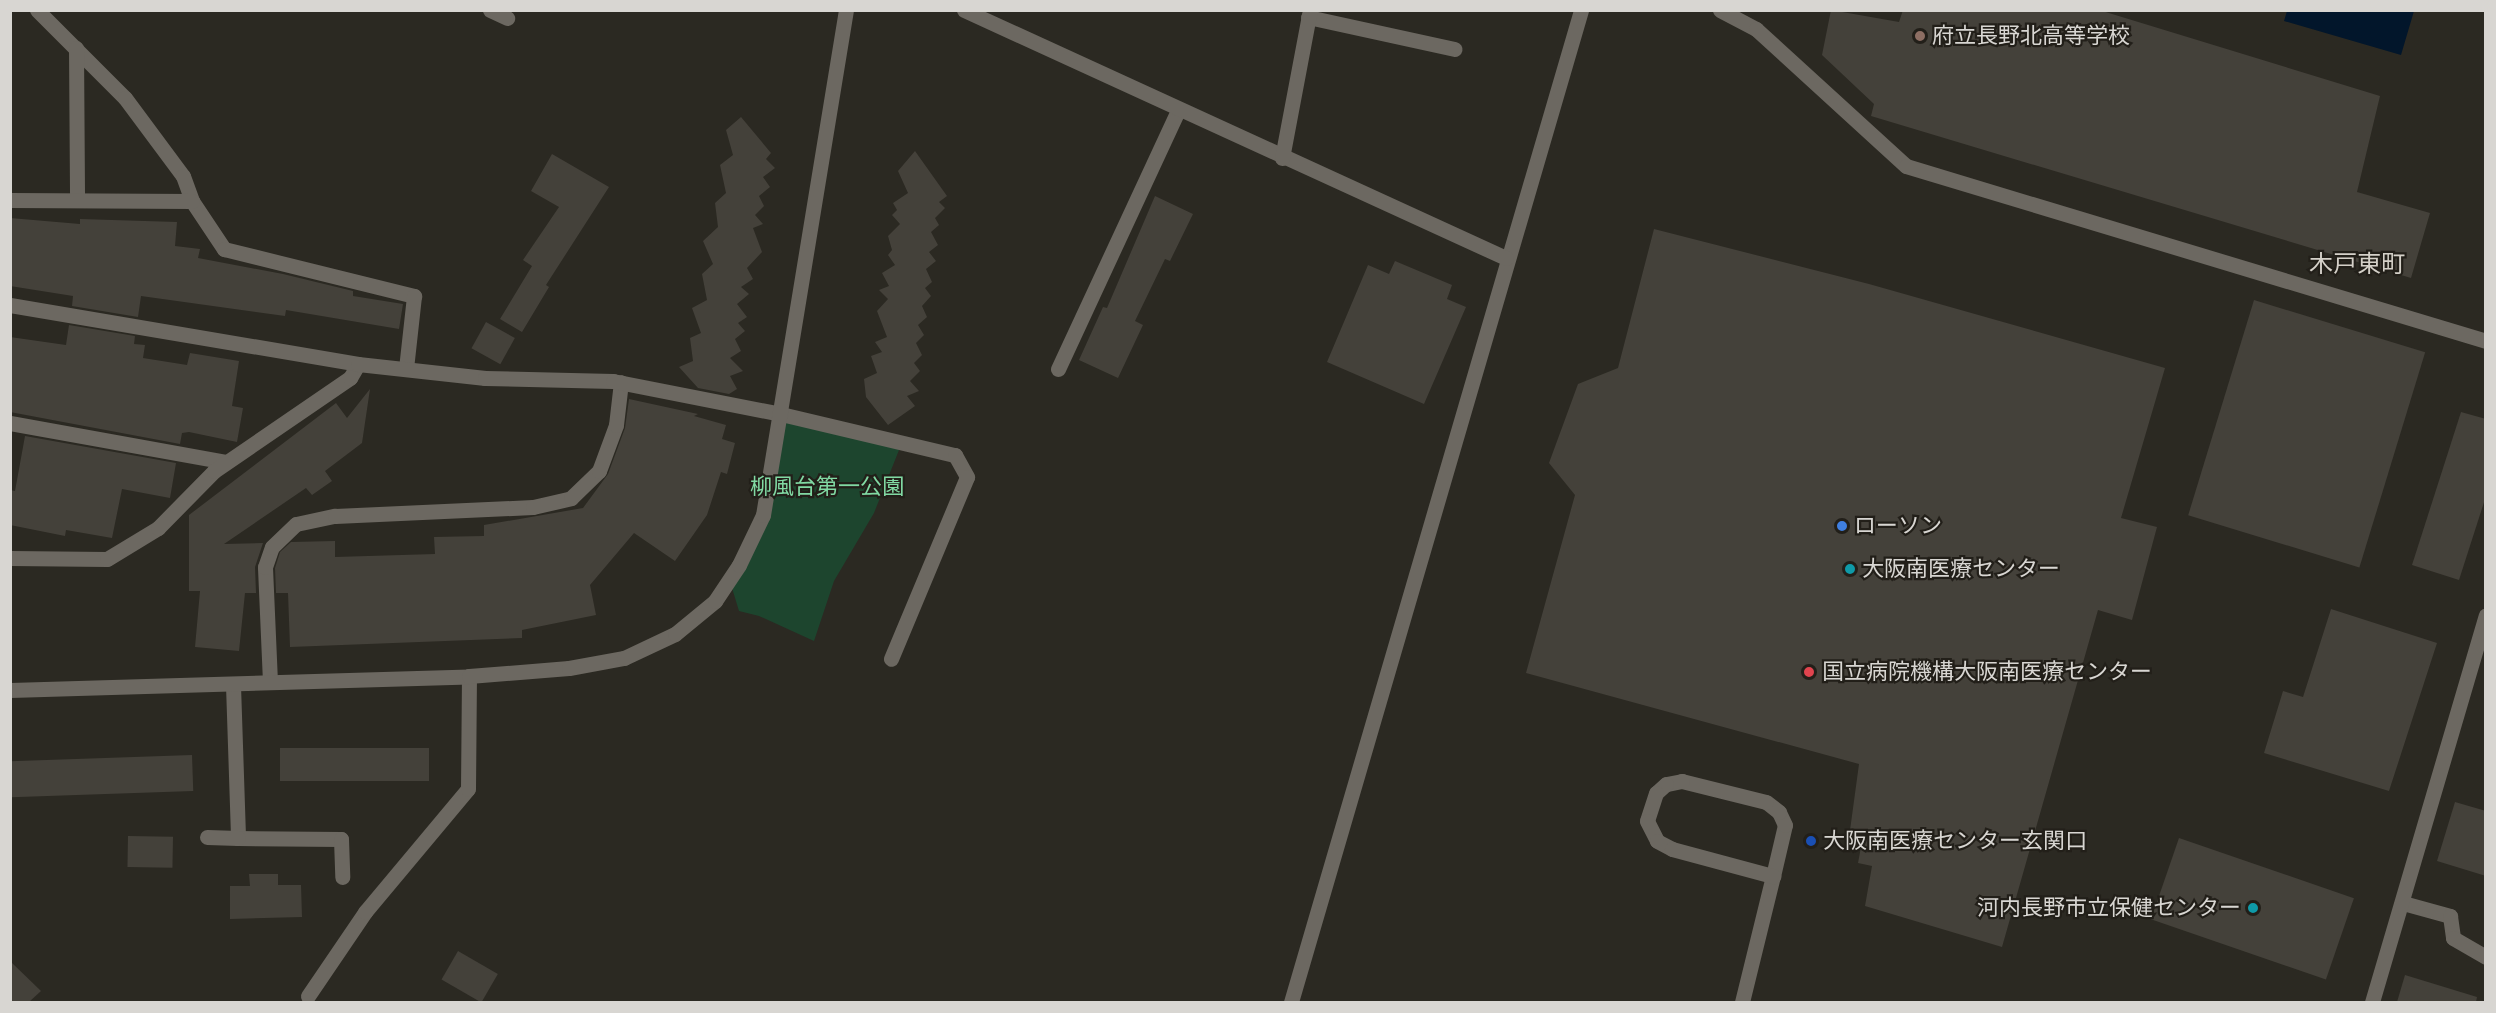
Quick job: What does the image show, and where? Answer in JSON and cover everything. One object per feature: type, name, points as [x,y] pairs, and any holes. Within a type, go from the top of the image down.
[{"type":"street","points":[[37,10],[125,98],[154,135],[183,176],[192,201],[224,249],[414,296],[406,369]]},
{"type":"street","points":[[490,10],[507,18]]},
{"type":"street","points":[[10,690],[233,685],[469,676],[569,668],[624,658],[675,634],[715,601],[739,566],[763,515],[846,10]]},
{"type":"street","points":[[963,10],[1178,111],[1506,258]]},
{"type":"street","points":[[1291,1002],[1506,258],[1581,10]]},
{"type":"street","points":[[1719,10],[1756,29],[1906,166],[2486,340]]},
{"type":"street","points":[[1282,158],[1309,14],[1455,49]]},
{"type":"street","points":[[76,48],[77,198]]},
{"type":"street","points":[[1058,369],[1178,111]]},
{"type":"street","points":[[10,200],[77,198],[192,201]]},
{"type":"street","points":[[10,304],[357,364],[485,378],[621,382],[781,414],[955,455],[967,477],[891,659]]},
{"type":"street","points":[[10,558],[107,559],[158,528],[226,462],[350,378],[357,364]]},
{"type":"street","points":[[270,682],[265,567],[272,547],[296,524],[335,516],[533,507],[571,498],[599,471],[616,425],[621,382]]},
{"type":"street","points":[[10,423],[226,462]]},
{"type":"street","points":[[2372,1002],[2486,615]]},
{"type":"street","points":[[308,996],[365,912],[468,789],[469,676]]},
{"type":"street","points":[[233,685],[238,838]]},
{"type":"street","points":[[1742,1002],[1773,876],[1785,825],[1779,812],[1766,802],[1682,781],[1666,784],[1656,793],[1647,821],[1657,841],[1672,849],[1773,876]]},
{"type":"street","points":[[207,837],[341,839],[342,877]]},
{"type":"street","points":[[2403,903],[2450,916],[2453,938],[2486,957]]},
{"type":"green space","name":"柳風台第一公園","points":[[785,418],[901,445],[874,513],[834,581],[814,641],[759,616],[739,611],[732,588],[743,570]]},
{"type":"water","points":[[2287,10],[2414,11],[2401,55],[2284,21]]},
{"type":"building","points":[[1831,10],[1899,22],[1903,10],[2099,10],[2380,96],[2357,192],[2430,213],[2411,278],[1871,116],[1874,104],[1822,55]]},
{"type":"building","points":[[741,117],[771,153],[766,159],[775,168],[763,177],[770,187],[759,196],[764,206],[755,215],[763,224],[753,228],[762,252],[747,268],[753,279],[741,287],[749,294],[737,304],[747,317],[738,323],[745,331],[735,339],[741,351],[730,358],[743,371],[730,376],[737,389],[729,394],[698,388],[679,367],[693,361],[690,338],[701,333],[692,308],[707,300],[702,274],[713,264],[703,241],[718,227],[715,203],[726,193],[720,165],[733,155],[726,130]]},
{"type":"building","points":[[915,151],[947,196],[939,202],[945,208],[935,218],[939,225],[931,232],[938,245],[929,252],[936,261],[926,269],[932,282],[925,288],[931,296],[922,306],[927,317],[918,325],[924,335],[916,343],[922,355],[914,363],[920,371],[910,381],[919,391],[907,396],[915,406],[888,425],[866,397],[864,379],[877,373],[871,356],[882,352],[875,342],[887,337],[877,311],[888,299],[879,290],[889,286],[882,273],[895,265],[888,255],[892,250],[888,236],[900,224],[892,215],[897,210],[893,203],[908,193],[898,171]]},
{"type":"building","points":[[552,154],[609,187],[546,285],[549,287],[522,332],[500,319],[532,266],[523,260],[559,207],[531,191]]},
{"type":"building","points":[[1155,196],[1193,214],[1170,261],[1165,259],[1135,321],[1143,325],[1118,378],[1079,360],[1103,307],[1107,308]]},
{"type":"building","points":[[10,218],[80,224],[80,219],[177,222],[175,246],[200,249],[198,258],[283,274],[353,291],[353,296],[403,304],[399,329],[286,310],[285,316],[141,296],[138,317],[72,306],[73,296],[10,286]]},
{"type":"building","name":"大阪南医療センター","points":[[1654,229],[1869,284],[2165,368],[2121,518],[2157,527],[2132,620],[2098,610],[2002,947],[1865,906],[1872,866],[1858,863],[1861,847],[1848,845],[1859,764],[1526,673],[1575,495],[1549,463],[1578,384],[1618,368]]},
{"type":"building","points":[[1395,261],[1452,285],[1447,299],[1466,307],[1424,404],[1327,362],[1368,265],[1389,274]]},
{"type":"building","points":[[2254,300],[2425,352],[2359,568],[2188,515]]},
{"type":"building","points":[[486,322],[515,338],[500,364],[471,348]]},
{"type":"building","points":[[69,325],[135,336],[134,344],[145,345],[143,358],[187,365],[190,353],[239,361],[232,406],[243,408],[237,442],[189,432],[182,433],[180,444],[10,412],[10,337],[66,345]]},
{"type":"building","points":[[370,389],[362,443],[325,471],[332,481],[312,495],[306,488],[224,544],[263,543],[255,567],[256,593],[245,593],[239,651],[195,647],[200,591],[189,591],[189,515],[336,403],[347,418]]},
{"type":"building","points":[[629,399],[698,414],[694,416],[726,425],[722,439],[735,443],[727,474],[721,472],[707,515],[675,561],[634,533],[590,585],[596,615],[522,630],[522,638],[290,647],[288,593],[276,593],[275,568],[280,552],[291,542],[335,541],[335,557],[435,554],[434,537],[484,536],[484,525],[583,508],[608,474],[625,428]]},
{"type":"building","points":[[2461,412],[2486,419],[2486,496],[2459,580],[2412,565]]},
{"type":"building","points":[[25,436],[176,463],[170,498],[122,489],[112,538],[66,530],[65,536],[10,525],[10,490],[15,491]]},
{"type":"building","points":[[2331,609],[2437,643],[2389,791],[2264,753],[2283,691],[2303,697]]},
{"type":"building","points":[[280,748],[429,748],[429,781],[280,781]]},
{"type":"building","points":[[192,755],[193,791],[11,797],[10,761]]},
{"type":"building","points":[[2455,802],[2486,811],[2486,876],[2437,861]]},
{"type":"building","points":[[128,836],[173,837],[172,868],[127,867]]},
{"type":"building","name":"河内長野市立保健センター","points":[[2179,838],[2354,898],[2326,980],[2151,919]]},
{"type":"building","points":[[249,874],[278,874],[278,885],[301,885],[302,917],[230,919],[230,886],[250,886]]},
{"type":"building","points":[[458,951],[498,974],[482,1002],[442,980]]},
{"type":"building","points":[[10,961],[41,991],[29,1002],[10,1002]]},
{"type":"building","points":[[2405,975],[2477,997],[2476,1002],[2397,1002]]},
{"type":"place","name":"府立長野北高等学校","points":[[1920,36]]},
{"type":"place","name":"ローソン","points":[[1842,526]]},
{"type":"place","name":"大阪南医療センター","points":[[1850,569]]},
{"type":"place","name":"国立病院機構大阪南医療センター","points":[[1809,672]]},
{"type":"place","name":"大阪南医療センター玄関口","points":[[1811,841]]},
{"type":"place","name":"河内長野市立保健センター","points":[[2253,908]]},
{"type":"district","name":"木戸東町","points":[[2357,265]]}]
